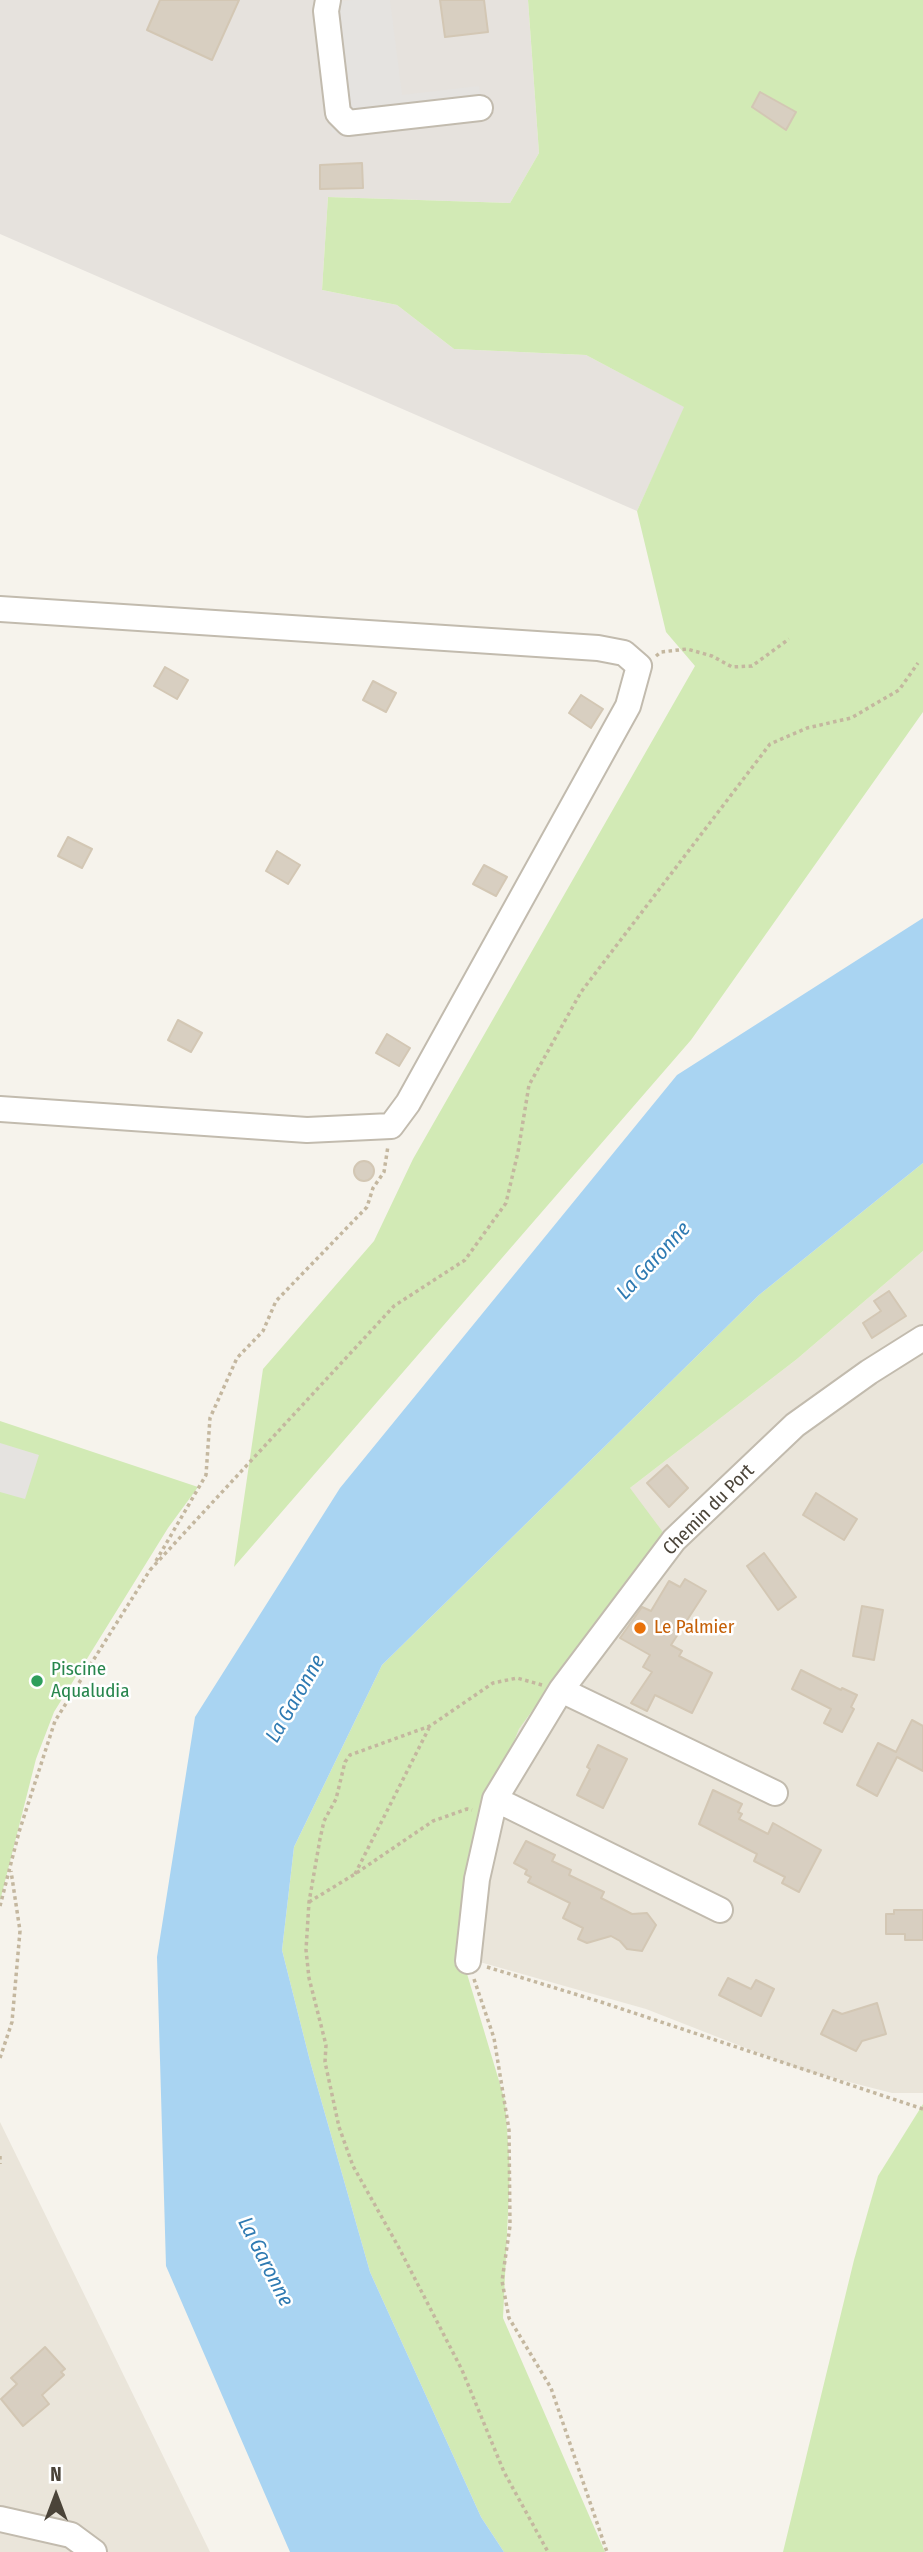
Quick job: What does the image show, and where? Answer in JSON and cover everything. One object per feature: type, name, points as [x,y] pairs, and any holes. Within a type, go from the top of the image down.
[{"type":"street","points":[[328,0],[326,11],[338,113],[348,123],[480,108]]},
{"type":"street","points":[[0,609],[598,648],[624,653],[639,666],[628,706],[408,1103],[391,1126],[307,1130],[0,1109]]},
{"type":"street","name":"Chemin du Port","points":[[468,1961],[477,1880],[494,1807],[562,1690],[674,1540],[795,1425],[869,1372],[923,1338]]},
{"type":"street","points":[[562,1690],[775,1793]]},
{"type":"street","points":[[494,1807],[720,1910]]},
{"type":"street","points":[[0,2519],[71,2535],[94,2552]]},
{"type":"path","points":[[639,666],[662,652],[687,649],[712,656],[732,667],[752,666],[789,639]]},
{"type":"path","points":[[150,1570],[394,1306],[465,1260],[506,1203],[529,1085],[581,992],[770,744],[807,728],[851,718],[899,690],[918,663]]},
{"type":"path","points":[[0,1906],[55,1721],[206,1475],[210,1418],[237,1358],[264,1331],[276,1301],[367,1208],[373,1188],[384,1172],[391,1126]]},
{"type":"path","points":[[548,2552],[504,2472],[462,2370],[353,2166],[340,2127],[325,2062],[326,2045],[309,1978],[306,1951],[309,1902],[324,1821],[336,1798],[345,1762],[350,1755],[430,1726],[500,1681],[517,1678],[562,1690]]},
{"type":"path","points":[[355,1874],[430,1726]]},
{"type":"path","points":[[309,1902],[433,1821],[467,1809],[494,1807]]},
{"type":"path","points":[[0,2058],[12,2022],[20,1931],[10,1866]]},
{"type":"path","points":[[468,1961],[601,2001],[923,2109]]},
{"type":"path","points":[[468,1961],[495,2038],[509,2130],[510,2226],[502,2281],[509,2318],[551,2388],[607,2552]]},
{"type":"path","points":[[0,2156],[0,2164]]},
{"type":"shaded area","points":[[0,0],[528,0],[539,153],[510,203],[328,197],[322,290],[397,305],[454,349],[586,355],[685,407],[637,511],[0,234]]},
{"type":"shaded area","points":[[390,0],[402,95],[479,86],[483,115],[332,133],[317,4]]},
{"type":"shaded area","points":[[923,1251],[923,2093],[892,2093],[802,2070],[646,2009],[462,1957],[480,1826],[519,1729],[614,1599],[630,1488],[797,1359]]},
{"type":"shaded area","points":[[0,1443],[39,1455],[25,1499],[0,1492]]},
{"type":"shaded area","points":[[0,2122],[210,2552],[0,2552]]},
{"type":"green space","points":[[528,0],[923,0],[923,712],[691,1040],[234,1567],[263,1369],[374,1241],[413,1159],[695,666],[666,632],[637,511],[684,407],[586,355],[454,349],[397,305],[322,290],[328,197],[510,203],[539,153]]},
{"type":"green space","points":[[923,1163],[923,1251],[797,1359],[630,1488],[668,1539],[614,1599],[519,1729],[480,1826],[462,1957],[505,2101],[510,2171],[503,2318],[605,2552],[504,2552],[481,2517],[370,2272],[310,2061],[282,1950],[294,1847],[382,1665],[759,1295]]},
{"type":"green space","name":"Piscine Aqualudia","points":[[0,1421],[198,1487],[168,1528],[54,1712],[36,1759],[0,1901]]},
{"type":"green space","points":[[923,2104],[923,2552],[783,2552],[854,2260],[878,2176]]},
{"type":"water","name":"La Garonne","points":[[923,918],[923,1163],[759,1295],[382,1665],[294,1847],[282,1950],[310,2061],[370,2272],[481,2517],[504,2552],[290,2552],[166,2266],[157,1957],[195,1717],[340,1488],[677,1075]]},
{"type":"building","points":[[160,0],[239,0],[212,60],[147,30]]},
{"type":"building","points":[[440,0],[484,0],[488,32],[445,37]]},
{"type":"building","points":[[760,92],[796,112],[786,130],[752,107]]},
{"type":"building","points":[[362,163],[363,188],[320,189],[320,165]]},
{"type":"building","points":[[165,667],[188,680],[177,699],[154,686]]},
{"type":"building","points":[[373,681],[396,693],[386,712],[363,700]]},
{"type":"building","points":[[581,695],[603,709],[591,728],[569,713]]},
{"type":"building","points":[[68,837],[92,849],[82,868],[58,856]]},
{"type":"building","points":[[277,851],[300,865],[288,884],[266,871]]},
{"type":"building","points":[[484,865],[507,877],[496,896],[473,884]]},
{"type":"building","points":[[178,1020],[202,1033],[191,1052],[168,1040]]},
{"type":"building","points":[[387,1034],[410,1048],[399,1066],[376,1053]]},
{"type":"building","points":[[364,1161],[371,1164],[374,1171],[371,1178],[364,1181],[357,1178],[354,1171],[357,1164]]},
{"type":"building","points":[[889,1291],[906,1316],[872,1338],[863,1323],[881,1311],[874,1301]]},
{"type":"building","points":[[667,1465],[688,1488],[669,1507],[647,1483]]},
{"type":"building","points":[[816,1493],[857,1519],[844,1540],[803,1515]]},
{"type":"building","points":[[764,1553],[796,1597],[778,1610],[747,1566]]},
{"type":"building","points":[[685,1579],[706,1591],[671,1645],[682,1651],[679,1656],[712,1673],[692,1713],[655,1695],[647,1711],[631,1703],[652,1672],[643,1667],[650,1655],[620,1638],[642,1607],[651,1611],[669,1581],[680,1587]]},
{"type":"building","points":[[862,1606],[883,1610],[874,1660],[853,1656]]},
{"type":"building","points":[[801,1670],[857,1695],[851,1707],[854,1709],[842,1732],[824,1723],[831,1709],[792,1689]]},
{"type":"building","points":[[912,1720],[923,1726],[923,1771],[897,1757],[877,1796],[857,1785],[878,1743],[896,1752]]},
{"type":"building","points":[[598,1745],[627,1759],[603,1808],[577,1795]]},
{"type":"building","points":[[713,1790],[742,1804],[738,1812],[742,1814],[739,1819],[768,1834],[773,1823],[821,1850],[799,1892],[782,1883],[785,1877],[754,1861],[757,1854],[699,1824]]},
{"type":"building","points":[[526,1841],[555,1855],[552,1861],[571,1870],[569,1875],[604,1892],[601,1898],[632,1914],[647,1913],[656,1925],[642,1951],[627,1949],[611,1936],[587,1943],[578,1939],[583,1928],[563,1918],[570,1903],[528,1882],[531,1877],[525,1874],[527,1870],[514,1863]]},
{"type":"building","points":[[894,1910],[923,1910],[923,1940],[905,1940],[905,1934],[886,1934],[886,1914],[894,1914]]},
{"type":"building","points":[[728,1978],[751,1989],[756,1980],[774,1989],[761,2016],[719,1995]]},
{"type":"building","points":[[877,2003],[886,2034],[862,2041],[856,2051],[821,2034],[833,2010],[842,2014]]},
{"type":"building","points":[[45,2347],[65,2369],[61,2372],[64,2375],[42,2395],[49,2404],[23,2426],[1,2399],[17,2384],[11,2378]]},
{"type":"place","name":"Le Palmier","points":[[640,1628]]},
{"type":"place","name":"Piscine Aqualudia","points":[[37,1681]]}]
